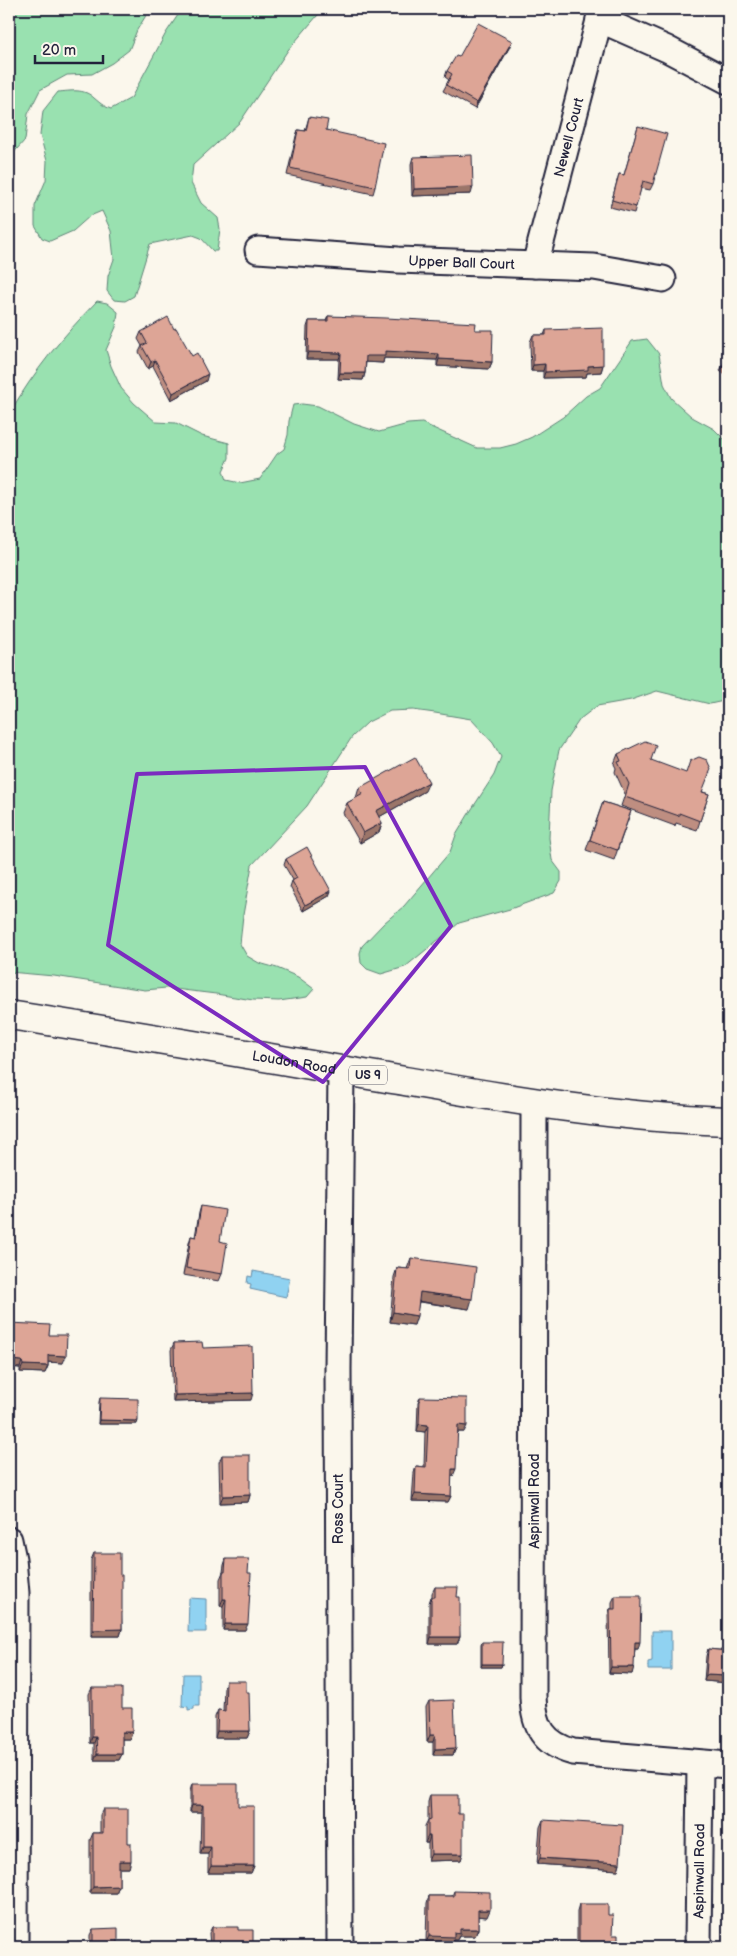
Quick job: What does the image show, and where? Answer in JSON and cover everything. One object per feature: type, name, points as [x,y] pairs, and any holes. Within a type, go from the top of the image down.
[{"type":"main road","name":"Loudon Road","points":[[9,1015],[170,1040],[534,1103],[626,1115],[728,1121]]},
{"type":"street","points":[[601,14],[728,81]]},
{"type":"street","name":"Newell Court","points":[[535,265],[601,14]]},
{"type":"street","name":"Upper Ball Court","points":[[258,250],[398,260],[606,268],[663,279]]},
{"type":"street","name":"Ross Court","points":[[340,1947],[338,1369],[341,1070]]},
{"type":"street","name":"Aspinwall Road","points":[[534,1103],[533,1697],[535,1718],[548,1740],[562,1749],[586,1754],[728,1766]]},
{"type":"street","points":[[9,1540],[16,1593],[15,1947]]},
{"type":"street","name":"Aspinwall Road","points":[[698,1947],[700,1764]]},
{"type":"highlighted area","points":[[365,767],[451,926],[323,1082],[108,945],[137,774]]},
{"type":"green space","points":[[9,9],[150,9],[137,30],[129,50],[112,63],[92,74],[67,75],[40,90],[28,114],[25,140],[9,158]]},
{"type":"green space","points":[[182,9],[323,9],[288,50],[240,122],[193,165],[191,183],[201,203],[218,218],[220,229],[217,251],[213,251],[201,238],[193,235],[150,244],[134,296],[125,301],[114,300],[107,291],[108,276],[114,259],[111,231],[102,211],[90,216],[73,231],[50,241],[42,238],[35,226],[35,206],[46,180],[47,161],[40,135],[43,111],[58,92],[77,91],[86,93],[111,109],[131,98],[166,33]]},
{"type":"green space","points":[[97,301],[107,303],[118,312],[116,327],[106,350],[121,388],[134,403],[156,422],[176,423],[202,436],[229,443],[229,458],[223,471],[226,480],[240,483],[260,479],[277,454],[284,449],[293,405],[318,406],[354,424],[379,432],[408,424],[422,423],[477,448],[500,448],[516,444],[532,437],[563,417],[586,396],[600,388],[632,341],[647,339],[659,354],[664,384],[671,398],[692,417],[714,429],[728,443],[728,700],[710,704],[657,691],[631,700],[597,706],[580,719],[559,750],[551,791],[549,838],[552,860],[561,872],[561,881],[554,893],[510,909],[459,923],[405,967],[381,974],[367,969],[361,963],[360,953],[362,946],[404,906],[450,852],[456,835],[494,775],[501,757],[493,743],[471,719],[413,710],[390,711],[368,722],[352,737],[307,806],[252,865],[240,944],[247,956],[259,963],[298,977],[314,989],[307,997],[279,1001],[253,1000],[166,988],[145,990],[54,976],[9,972],[9,414],[49,355]]},
{"type":"water","points":[[253,1271],[290,1278],[286,1297],[250,1289],[251,1284],[247,1283],[248,1276],[252,1277]]},
{"type":"water","points":[[189,1598],[206,1599],[206,1632],[188,1632]]},
{"type":"water","points":[[652,1631],[671,1631],[671,1670],[648,1670],[648,1662],[652,1661]]},
{"type":"water","points":[[183,1674],[199,1674],[199,1706],[194,1706],[194,1709],[188,1710],[188,1707],[182,1706]]},
{"type":"building","points":[[478,23],[512,41],[477,103],[446,85],[452,74],[447,71],[456,56],[459,57]]},
{"type":"building","points":[[309,117],[328,120],[326,130],[384,143],[375,187],[290,168],[298,130],[306,131]]},
{"type":"building","points":[[638,126],[667,134],[653,184],[643,181],[636,207],[612,200],[619,174],[624,175]]},
{"type":"building","points":[[472,155],[473,187],[414,189],[413,157]]},
{"type":"building","points":[[328,316],[476,323],[475,330],[493,330],[492,362],[439,359],[439,354],[385,351],[385,356],[366,356],[365,373],[340,373],[341,353],[308,352],[309,321],[328,321]]},
{"type":"building","points":[[168,317],[192,356],[197,353],[208,374],[173,393],[155,360],[151,362],[142,346],[147,343],[141,332]]},
{"type":"building","points":[[603,328],[603,365],[588,366],[588,370],[545,372],[545,364],[533,365],[533,335],[546,335],[546,330]]},
{"type":"building","points":[[728,357],[728,368],[723,365]]},
{"type":"building","points":[[645,741],[656,745],[651,760],[686,773],[690,761],[699,757],[707,760],[711,769],[702,792],[709,794],[700,821],[679,813],[679,816],[625,797],[629,784],[618,762],[621,761],[618,754]]},
{"type":"building","points":[[415,757],[429,782],[376,811],[382,823],[363,833],[347,803],[363,794],[359,788]]},
{"type":"building","points":[[603,802],[631,811],[617,850],[590,840]]},
{"type":"building","points":[[307,847],[331,891],[305,905],[292,881],[297,878],[286,859]]},
{"type":"building","points":[[201,1206],[225,1210],[220,1241],[227,1243],[222,1274],[186,1268],[191,1236],[196,1237]]},
{"type":"building","points":[[411,1258],[476,1267],[472,1299],[420,1292],[417,1316],[393,1312],[397,1268],[410,1269]]},
{"type":"building","points":[[10,1323],[50,1325],[49,1335],[67,1335],[66,1356],[48,1355],[48,1366],[23,1365],[22,1361],[9,1360]]},
{"type":"building","points":[[202,1342],[203,1348],[252,1346],[253,1393],[175,1395],[174,1343]]},
{"type":"building","points":[[420,1397],[467,1398],[467,1426],[458,1425],[456,1469],[452,1469],[451,1496],[415,1494],[416,1466],[426,1467],[428,1425],[419,1424]]},
{"type":"building","points":[[100,1398],[138,1399],[138,1421],[99,1420]]},
{"type":"building","points":[[222,1455],[250,1455],[250,1495],[223,1496]]},
{"type":"building","points":[[94,1553],[120,1553],[122,1629],[93,1630]]},
{"type":"building","points":[[226,1559],[249,1559],[248,1573],[251,1573],[248,1624],[225,1624],[226,1599],[223,1599],[223,1572],[225,1572]]},
{"type":"building","points":[[435,1587],[458,1587],[457,1597],[460,1597],[460,1637],[431,1637],[431,1597],[435,1597]]},
{"type":"building","points":[[615,1596],[641,1596],[640,1642],[635,1642],[634,1667],[611,1667],[610,1609],[615,1609]]},
{"type":"building","points":[[482,1642],[503,1642],[502,1664],[482,1664]]},
{"type":"building","points":[[708,1649],[728,1651],[728,1676],[706,1675]]},
{"type":"building","points":[[226,1681],[246,1681],[246,1692],[249,1692],[250,1731],[217,1731],[218,1710],[225,1711]]},
{"type":"building","points":[[92,1688],[122,1688],[122,1708],[132,1708],[132,1732],[122,1732],[122,1754],[97,1754],[96,1737],[92,1737]]},
{"type":"building","points":[[454,1700],[456,1748],[435,1749],[435,1735],[430,1735],[429,1701]]},
{"type":"building","points":[[192,1784],[238,1784],[238,1806],[254,1806],[254,1866],[211,1866],[211,1847],[203,1847],[203,1805],[192,1805]]},
{"type":"building","points":[[430,1795],[458,1795],[458,1814],[463,1814],[463,1854],[431,1854],[430,1836],[428,1836],[428,1820],[431,1819]]},
{"type":"building","points":[[103,1809],[128,1809],[128,1843],[131,1843],[131,1861],[119,1861],[119,1886],[93,1887],[93,1833],[103,1833]]},
{"type":"building","points":[[543,1820],[623,1825],[620,1863],[540,1858]]},
{"type":"building","points":[[454,1891],[490,1892],[490,1910],[478,1910],[478,1929],[460,1929],[460,1934],[454,1933],[454,1937],[429,1936],[429,1896],[454,1896]]},
{"type":"building","points":[[579,1904],[608,1904],[608,1915],[613,1915],[612,1935],[618,1935],[618,1947],[579,1947]]},
{"type":"building","points":[[212,1927],[238,1927],[238,1930],[253,1930],[253,1947],[212,1947]]},
{"type":"building","points":[[118,1928],[118,1947],[93,1947],[93,1929]]}]
